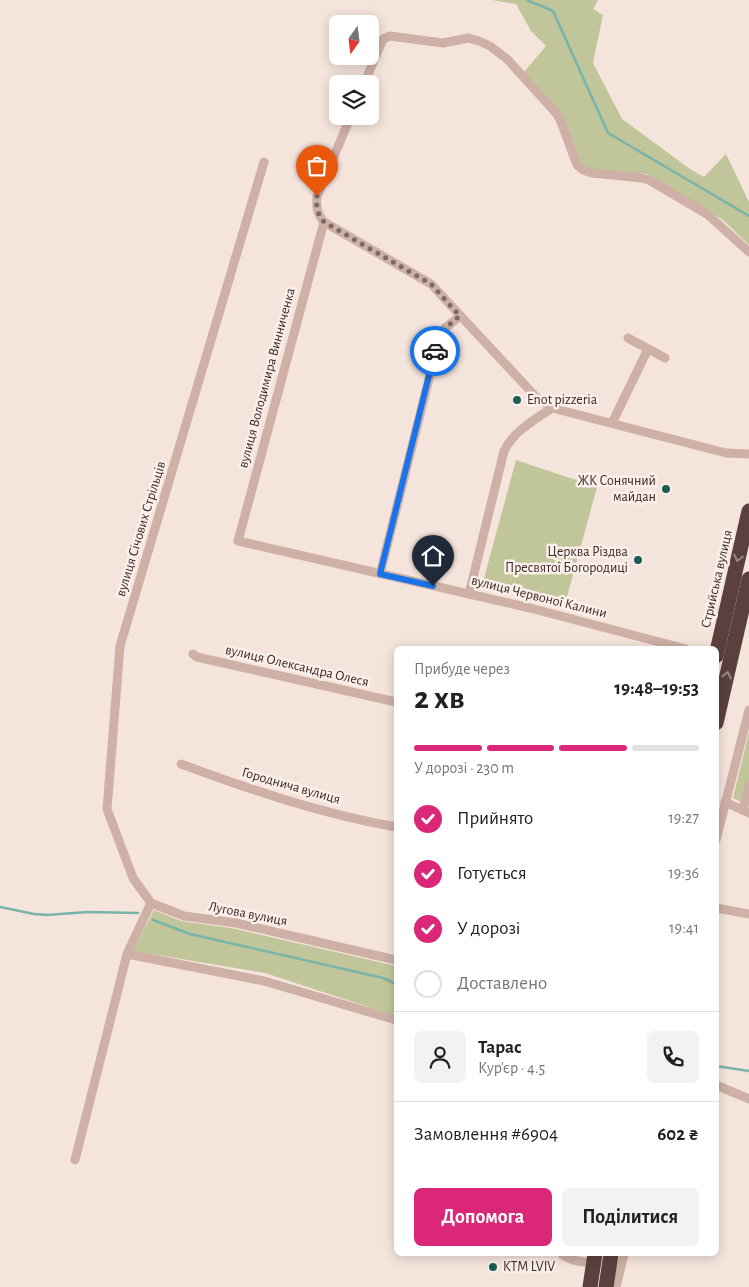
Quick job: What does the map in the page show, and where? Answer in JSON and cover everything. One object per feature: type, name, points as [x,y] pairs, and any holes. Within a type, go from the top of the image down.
[{"type":"highway","name":"Стрийська вулиця","points":[[718,646],[749,510]]},
{"type":"highway","points":[[719,710],[749,579]]},
{"type":"highway","points":[[606,1287],[611,1256]]},
{"type":"highway","points":[[590,1287],[594,1258]]},
{"type":"street","points":[[368,75],[383,39],[390,36],[443,43],[468,38],[479,41],[507,58],[557,114],[577,165],[592,173],[649,180],[706,214],[749,252]]},
{"type":"street","points":[[347,125],[317,196],[316,206],[319,216],[324,222],[431,284],[536,397],[552,408],[726,453],[749,454]]},
{"type":"street","name":"вулиця Січових Стрільців","points":[[151,903],[133,878],[107,809],[120,646],[264,162]]},
{"type":"street","name":"вулиця Володимира Винниченка","points":[[238,541],[324,222]]},
{"type":"street","points":[[380,574],[440,335],[444,329],[460,316]]},
{"type":"street","points":[[628,338],[666,358]]},
{"type":"street","points":[[612,423],[648,349]]},
{"type":"street","points":[[469,594],[504,451],[508,442],[552,408]]},
{"type":"street","name":"вулиця Червоної Калини","points":[[238,541],[469,594],[674,646]]},
{"type":"street","name":"вулиця Олександра Олеся","points":[[193,654],[197,657],[394,702]]},
{"type":"street","points":[[719,827],[749,710]]},
{"type":"street","name":"Городнича вулиця","points":[[181,764],[260,793],[363,821],[394,826]]},
{"type":"street","points":[[725,802],[746,811],[749,785]]},
{"type":"street","points":[[75,1160],[127,954],[151,903]]},
{"type":"street","name":"Лугова вулиця","points":[[151,903],[184,916],[236,923],[394,960]]},
{"type":"street","points":[[719,909],[749,914]]},
{"type":"street","points":[[127,954],[264,981],[394,1019]]},
{"type":"street","points":[[719,1086],[749,1099]]},
{"type":"street","points":[[565,1256],[578,1261],[594,1258]]},
{"type":"street","points":[[616,1287],[624,1256]]},
{"type":"green space","points":[[492,0],[598,0],[593,9],[603,15],[593,63],[622,119],[690,169],[704,177],[726,154],[749,202],[749,245],[723,220],[647,174],[595,170],[580,164],[562,116],[524,72],[546,46],[531,31],[516,4]]},
{"type":"green space","points":[[516,460],[597,487],[565,604],[483,582]]},
{"type":"green space","points":[[749,732],[749,806],[733,798]]},
{"type":"green space","points":[[154,910],[181,921],[231,928],[394,966],[394,1015],[265,973],[133,951]]},
{"type":"waterway","points":[[527,0],[553,11],[608,133],[749,216]]},
{"type":"waterway","points":[[0,907],[47,915],[88,912],[138,913]]},
{"type":"waterway","points":[[153,920],[190,934],[383,978],[394,983]]},
{"type":"waterway","points":[[719,1066],[749,1071]]},
{"type":"way so far","points":[[317,196],[316,206],[319,216],[324,222],[431,284],[460,316],[444,329],[435,351]]},
{"type":"place","name":"Enot pizzeria","points":[[517,400]]},
{"type":"place","name":"ЖК Сонячний майдан","points":[[666,489]]},
{"type":"place","name":"Церква Різдва Пресвятої Богородиці","points":[[638,560]]},
{"type":"place","name":"KTM LVIV","points":[[493,1267]]},
{"type":"route","points":[[433,586],[380,574],[435,351]]}]
